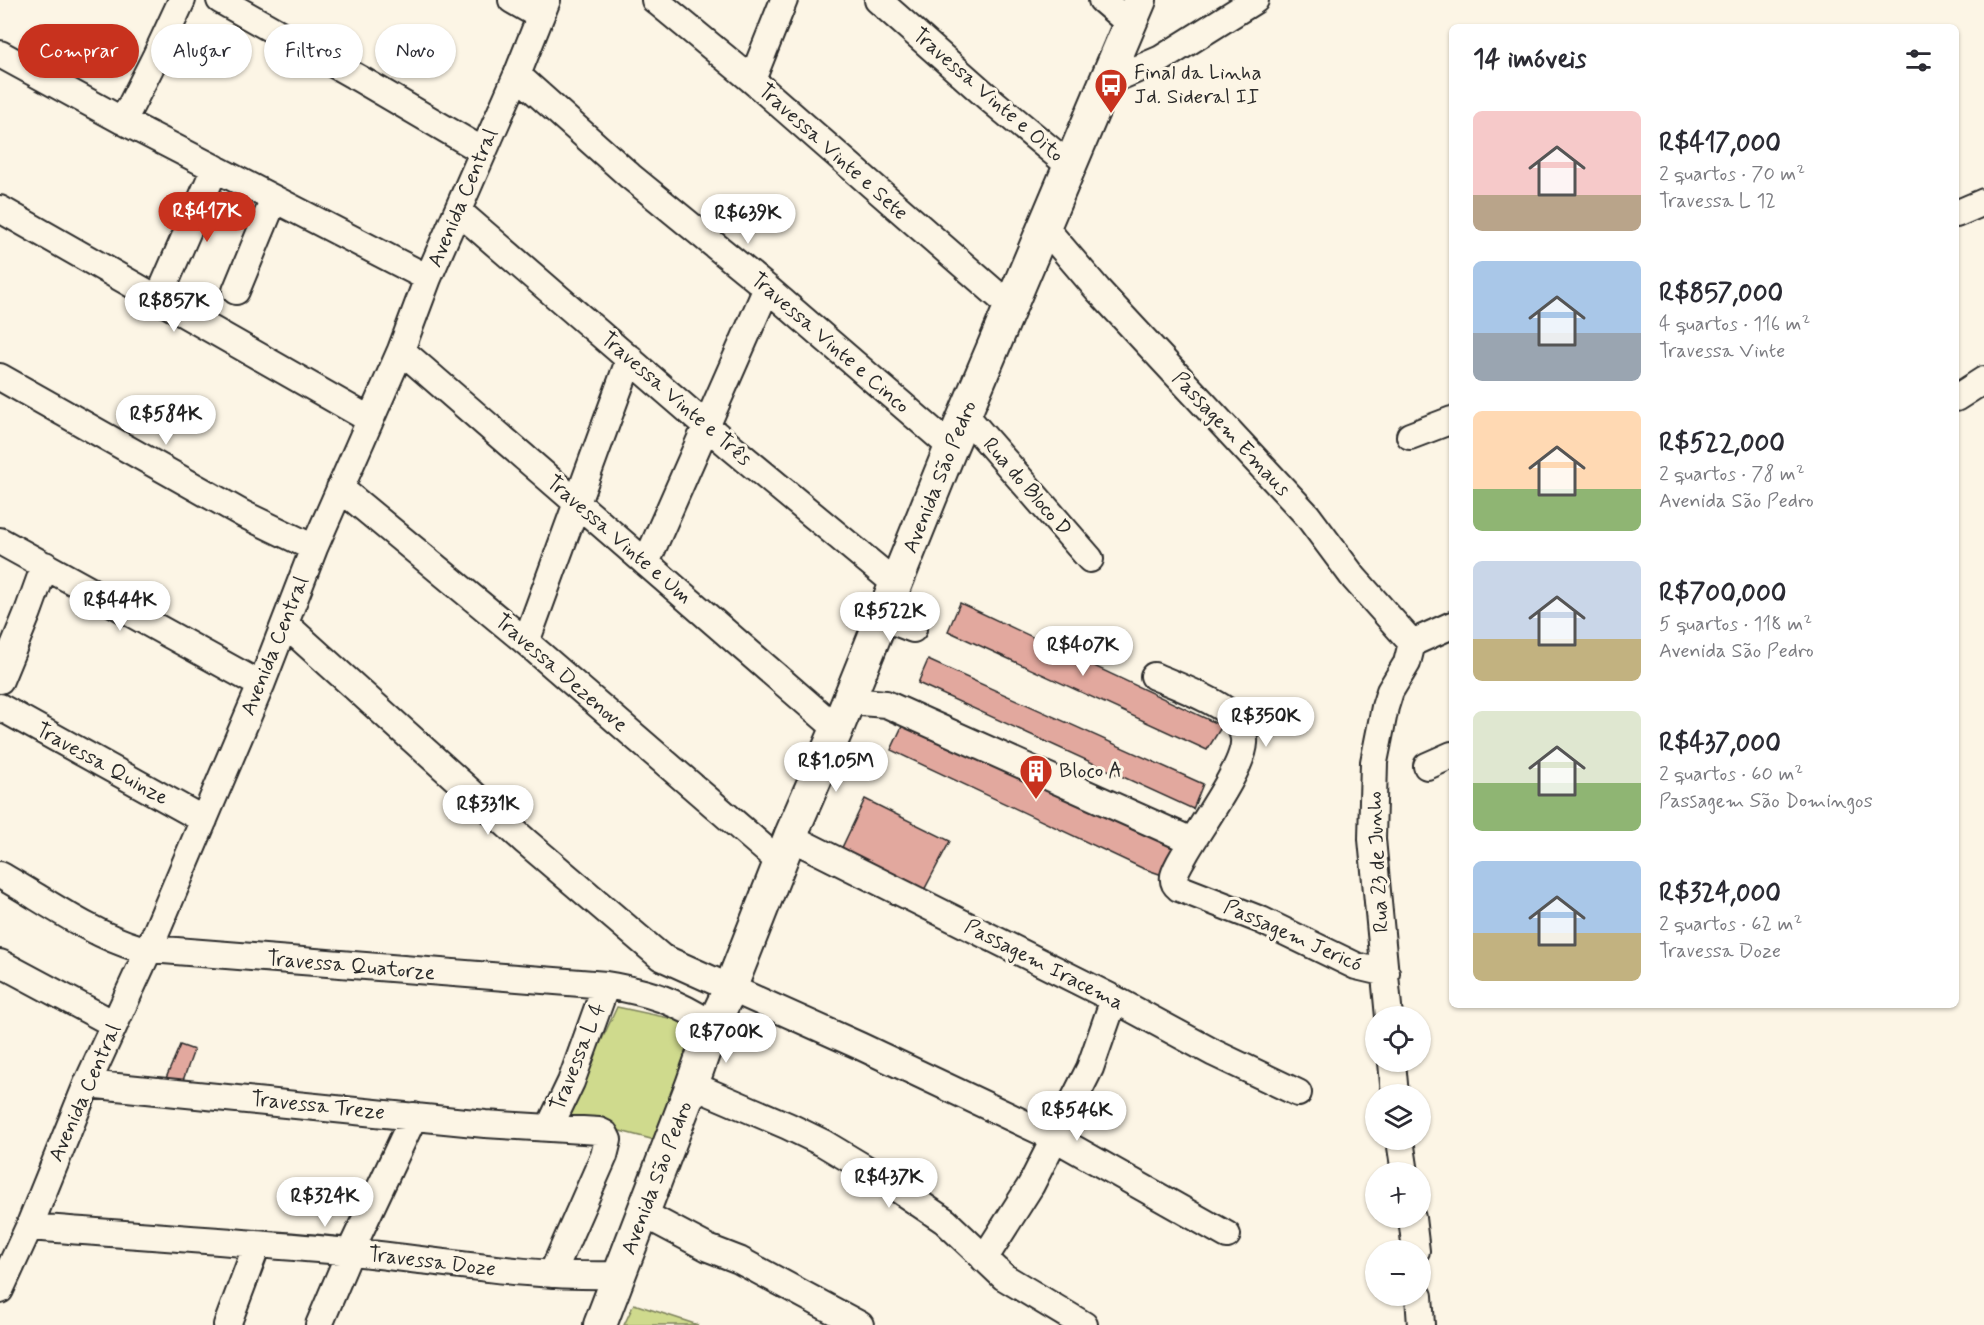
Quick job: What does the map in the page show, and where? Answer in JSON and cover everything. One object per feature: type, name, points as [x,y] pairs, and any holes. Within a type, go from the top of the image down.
[{"type":"main road","name":"Avenida São Pedro","points":[[600,1325],[713,1026],[951,447],[1135,12]]},
{"type":"street","points":[[123,121],[182,0]]},
{"type":"street","points":[[220,0],[483,151]]},
{"type":"street","points":[[512,0],[543,8]]},
{"type":"street","name":"Travessa Vinte e Sete","points":[[654,0],[752,80],[1010,306]]},
{"type":"street","points":[[752,80],[784,0]]},
{"type":"street","points":[[1101,0],[1135,12]]},
{"type":"street","points":[[1104,83],[1161,59],[1255,0]]},
{"type":"street","name":"Travessa Vinte e Oito","points":[[880,1],[992,101],[1070,166]]},
{"type":"street","name":"Avenida Central","points":[[0,1290],[261,685],[314,548],[401,350],[428,278],[517,75],[543,8]]},
{"type":"street","points":[[0,54],[123,121],[428,278]]},
{"type":"street","name":"Travessa Vinte e Cinco","points":[[517,75],[630,176],[767,288],[951,447]]},
{"type":"street","points":[[158,299],[215,168]]},
{"type":"street","points":[[236,291],[274,199]]},
{"type":"street","points":[[1959,212],[1984,202]]},
{"type":"street","points":[[0,209],[369,419]]},
{"type":"street","name":"Travessa Vinte e Três","points":[[458,211],[732,448],[896,585]]},
{"type":"street","name":"Passagem Emaus","points":[[1045,228],[1114,308],[1307,515],[1354,578],[1412,643]]},
{"type":"street","points":[[646,563],[767,288]]},
{"type":"street","name":"Travessa Vinte e Um","points":[[401,350],[837,729]]},
{"type":"street","points":[[525,642],[630,358]]},
{"type":"street","points":[[0,378],[243,514],[314,548]]},
{"type":"street","points":[[1959,396],[1984,380]]},
{"type":"street","name":"Rua do Bloco D","points":[[965,415],[1090,559]]},
{"type":"street","points":[[1410,436],[1449,421]]},
{"type":"street","name":"Travessa Dezenove","points":[[340,488],[525,642],[785,850]]},
{"type":"street","points":[[0,542],[261,685]]},
{"type":"street","points":[[0,680],[45,565]]},
{"type":"street","points":[[882,617],[913,629]]},
{"type":"street","points":[[285,624],[525,841],[661,957],[860,1046],[1055,1138],[1227,1235]]},
{"type":"street","points":[[1412,643],[1449,626]]},
{"type":"street","name":"Rua 23 de Junho","points":[[1388,1006],[1372,839],[1374,762],[1385,707],[1407,663],[1412,643]]},
{"type":"street","points":[[848,701],[886,704],[1192,841],[1231,777],[1240,757],[1244,739],[1238,723],[1230,713],[1206,699],[1154,676]]},
{"type":"street","name":"Travessa Quinze","points":[[0,707],[204,819]]},
{"type":"street","points":[[1427,766],[1449,756]]},
{"type":"street","name":"Passagem Jericó","points":[[1192,841],[1174,878],[1179,888],[1261,920],[1356,966],[1386,973]]},
{"type":"street","name":"Passagem Iracema","points":[[785,850],[1114,999],[1214,1053],[1298,1093]]},
{"type":"street","name":"Travessa Quatorze","points":[[0,875],[88,927],[125,944],[149,949],[317,964],[606,986],[645,992],[669,1000],[713,1026]]},
{"type":"street","points":[[645,992],[656,976],[661,957]]},
{"type":"street","points":[[0,963],[114,1024]]},
{"type":"street","name":"Travessa L 4","points":[[549,1128],[571,1082],[606,986]]},
{"type":"street","points":[[984,1259],[1031,1185],[1090,1068],[1114,999]]},
{"type":"street","name":"Travessa Treze","points":[[87,1084],[485,1124],[599,1131],[605,1134],[608,1140],[604,1156],[552,1274]]},
{"type":"street","points":[[692,1085],[823,1143],[873,1173],[945,1221],[1004,1277],[1084,1325]]},
{"type":"street","points":[[319,1325],[350,1252],[414,1116]]},
{"type":"street","points":[[642,1213],[708,1248],[739,1260],[860,1325]]},
{"type":"street","name":"Travessa Doze","points":[[28,1227],[350,1252],[501,1270],[586,1276],[620,1275]]},
{"type":"street","points":[[227,1325],[257,1245]]},
{"type":"street","points":[[1420,1306],[1421,1325]]},
{"type":"green space","points":[[617,1007],[702,1025],[655,1140],[566,1117]]},
{"type":"green space","points":[[634,1304],[698,1325],[624,1325]]},
{"type":"building","points":[[960,603],[1222,726],[1207,750],[948,631]]},
{"type":"building","points":[[928,660],[1203,784],[1193,809],[918,683]]},
{"type":"building","name":"Bloco A","points":[[905,720],[1180,850],[1168,877],[1142,868],[891,750]]},
{"type":"building","points":[[865,799],[950,841],[923,892],[839,854]]},
{"type":"building","points":[[180,1045],[194,1050],[181,1086],[164,1083]]},
{"type":"place","name":"Final da Linha Jd. Sideral II","points":[[1111,114]]},
{"type":"place","name":"Bloco A","points":[[1036,800]]}]
